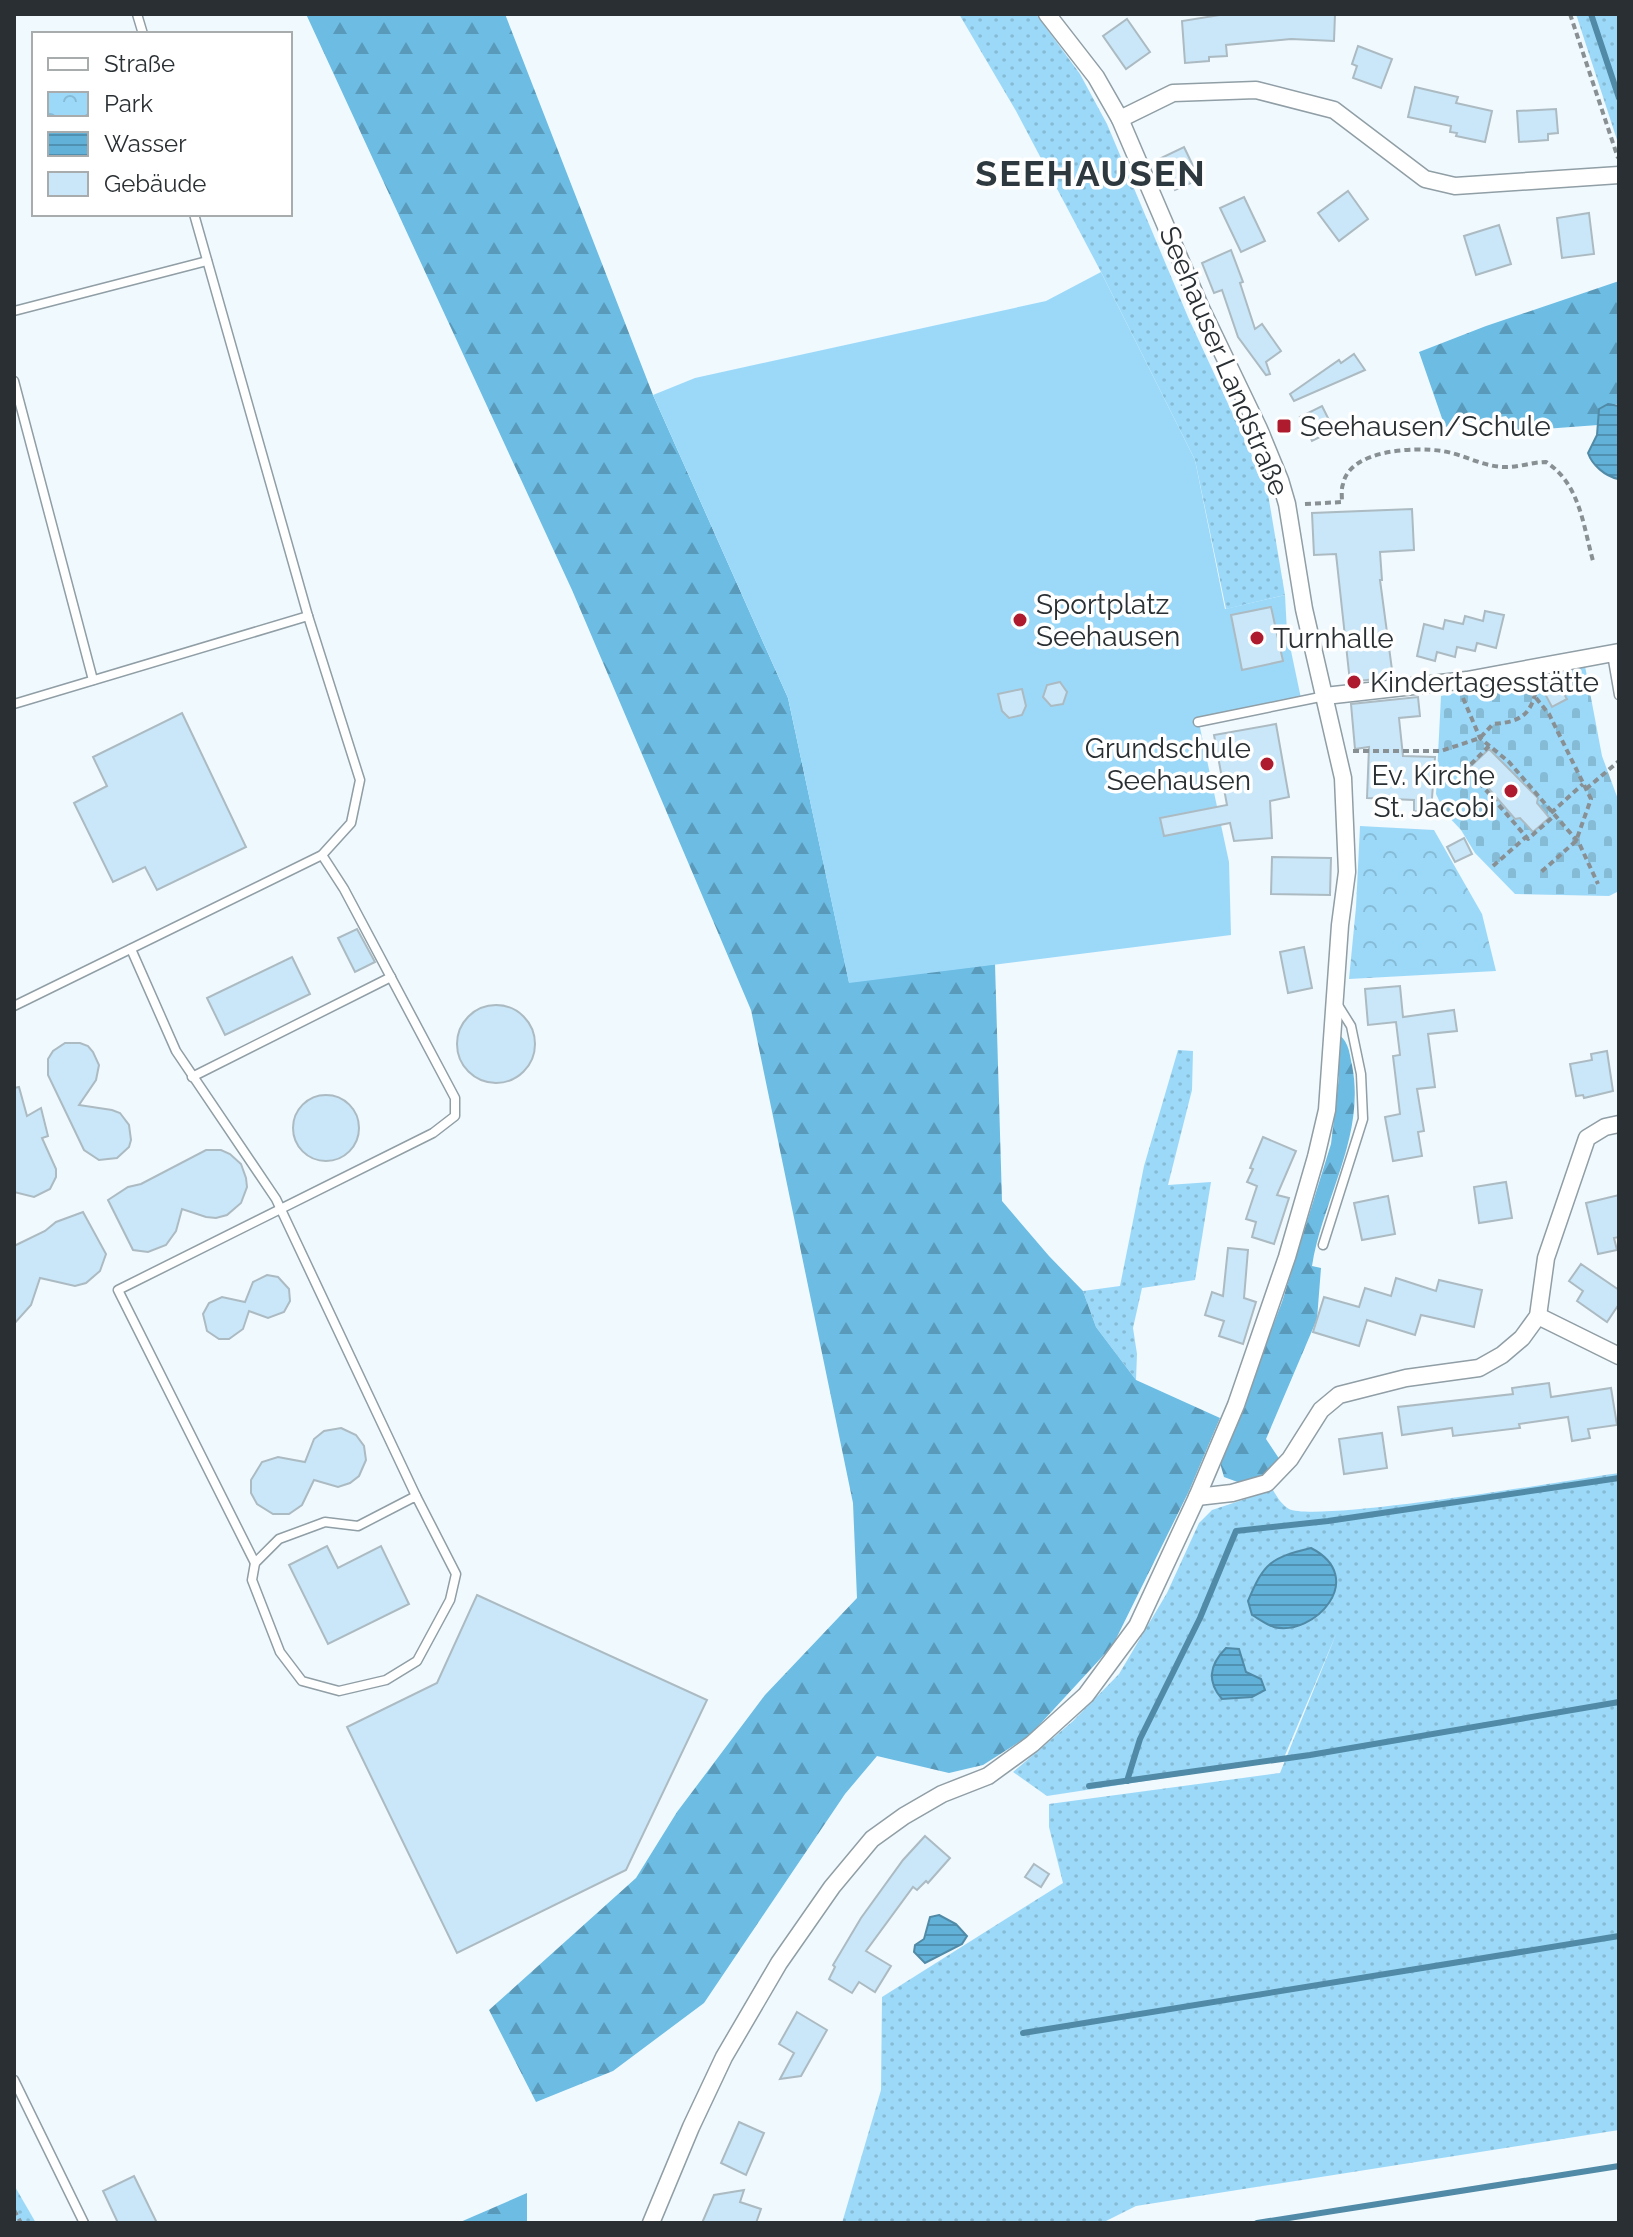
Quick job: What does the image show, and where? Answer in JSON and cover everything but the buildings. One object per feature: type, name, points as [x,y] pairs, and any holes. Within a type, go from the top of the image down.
[{"type":"street","name":"Seehauser Landstraße","points":[[651,2223],[724,2057],[779,1963],[832,1887],[872,1839],[904,1816],[942,1794],[988,1776],[1032,1744],[1086,1695],[1137,1626],[1236,1405],[1287,1257],[1327,1110],[1340,925],[1347,872],[1343,778],[1304,609],[1287,504],[1259,429],[1200,306],[1120,119],[1096,77],[1047,14]]},
{"type":"street","points":[[1120,119],[1173,93],[1256,90],[1334,110],[1425,179],[1455,186],[1619,175]]},
{"type":"street","points":[[1325,696],[1457,681],[1615,653]]},
{"type":"street","points":[[1197,1497],[1232,1493],[1267,1483],[1290,1459],[1321,1410],[1339,1395],[1406,1378],[1479,1368],[1502,1355],[1522,1338],[1538,1316],[1546,1258],[1587,1138],[1605,1127],[1619,1124]]},
{"type":"street","points":[[1538,1316],[1619,1356]]},
{"type":"lane","points":[[14,1006],[322,855],[351,823],[360,780],[308,616],[195,216]]},
{"type":"lane","points":[[14,311],[207,261]]},
{"type":"lane","points":[[14,381],[93,680]]},
{"type":"lane","points":[[14,704],[308,616]]},
{"type":"lane","points":[[1615,653],[1619,695]]},
{"type":"lane","points":[[1198,722],[1325,696]]},
{"type":"lane","points":[[255,1563],[118,1290],[433,1133],[455,1116],[455,1098],[344,889],[322,855]]},
{"type":"lane","points":[[131,949],[176,1051],[280,1208],[456,1574],[450,1600],[417,1661],[386,1680],[339,1691],[302,1681],[280,1652],[252,1580],[255,1563],[279,1539],[325,1522],[358,1526],[416,1496]]},
{"type":"lane","points":[[192,1077],[391,977]]},
{"type":"lane","points":[[1323,1245],[1363,1119],[1361,1074],[1351,1026],[1334,998]]},
{"type":"lane","points":[[14,2080],[84,2223]]},
{"type":"path","points":[[1570,14],[1619,161]]},
{"type":"path","points":[[1287,504],[1342,502],[1343,481],[1354,466],[1374,455],[1402,450],[1444,451],[1505,467],[1546,462],[1568,481],[1576,496],[1593,561]]},
{"type":"path","points":[[1339,752],[1427,753],[1480,738],[1493,724],[1514,723],[1534,704],[1541,666]]},
{"type":"path","points":[[1457,681],[1480,738],[1509,762],[1540,796],[1576,841],[1598,884]]},
{"type":"path","points":[[1535,696],[1549,714],[1591,799],[1576,841],[1540,873]]},
{"type":"path","points":[[1489,746],[1467,768],[1526,837]]},
{"type":"path","points":[[1493,866],[1526,837],[1528,839],[1584,786],[1619,761]]},
{"type":"path","points":[[14,2210],[21,2223]]},
{"type":"green space","points":[[306,14],[505,14],[653,395],[788,698],[849,982],[995,964],[1002,1201],[1083,1291],[1096,1327],[1136,1380],[1220,1418],[1189,1491],[1113,1645],[1030,1735],[983,1765],[949,1773],[877,1756],[845,1794],[704,2003],[613,2071],[536,2102],[489,2010],[636,1878],[677,1812],[765,1695],[857,1598],[853,1503],[751,1010],[572,590]]},
{"type":"green space","points":[[959,14],[1036,14],[1080,74],[1107,124],[1188,317],[1267,488],[1285,595],[1226,609],[1195,460],[1016,111]]},
{"type":"green space","points":[[1576,14],[1619,14],[1619,143],[1618,143]]},
{"type":"green space","name":"Sportplatz Seehausen","points":[[1101,272],[1195,460],[1225,609],[1285,595],[1287,632],[1302,703],[1199,723],[1229,862],[1231,935],[849,983],[788,698],[653,395],[695,378],[1046,301]]},
{"type":"green space","points":[[1619,281],[1619,406],[1616,404],[1598,416],[1598,425],[1519,431],[1506,416],[1445,427],[1419,352]]},
{"type":"green space","points":[[1585,666],[1602,756],[1619,802],[1619,891],[1609,896],[1515,894],[1475,853],[1461,830],[1445,813],[1436,794],[1441,696]]},
{"type":"green space","points":[[1360,826],[1434,830],[1482,914],[1496,971],[1349,979]]},
{"type":"green space","points":[[1337,1033],[1349,1051],[1355,1091],[1348,1142],[1312,1266],[1321,1268],[1317,1319],[1266,1439],[1280,1460],[1264,1476],[1243,1484],[1224,1477],[1220,1463],[1282,1302],[1331,1144],[1339,1077]]},
{"type":"green space","points":[[1178,1050],[1193,1051],[1192,1090],[1168,1185],[1211,1182],[1195,1280],[1142,1288],[1133,1328],[1137,1354],[1136,1380],[1096,1327],[1083,1291],[1120,1286],[1144,1166]]},
{"type":"green space","points":[[1619,1473],[1619,2130],[1136,2206],[1102,2223],[842,2223],[881,2090],[882,1997],[1063,1883],[1049,1827],[1049,1804],[1280,1773],[1337,1632],[1283,1760],[1047,1796],[1013,1772],[1073,1721],[1119,1674],[1167,1593],[1199,1523],[1212,1510],[1273,1490],[1289,1509],[1309,1512],[1393,1506]]},
{"type":"green space","points":[[14,2185],[36,2223],[14,2223]]},
{"type":"green space","points":[[527,2193],[527,2223],[458,2223]]},
{"type":"water","points":[[1608,404],[1619,406],[1618,479],[1600,469],[1588,453],[1597,435],[1599,409]]},
{"type":"water","points":[[1311,1548],[1328,1560],[1335,1574],[1335,1589],[1319,1614],[1289,1628],[1274,1627],[1252,1615],[1248,1601],[1264,1570],[1277,1559]]},
{"type":"water","points":[[1226,1648],[1239,1649],[1246,1672],[1261,1679],[1265,1690],[1252,1697],[1222,1699],[1214,1686],[1212,1673],[1216,1660]]},
{"type":"water","points":[[939,1915],[956,1924],[967,1936],[962,1944],[925,1963],[914,1952],[915,1945],[924,1939],[930,1917]]},
{"type":"waterway","points":[[1591,14],[1619,98]]},
{"type":"waterway","points":[[1127,1781],[1140,1739],[1200,1618],[1236,1531],[1328,1521],[1619,1478]]},
{"type":"waterway","points":[[1089,1786],[1310,1755],[1619,1702]]},
{"type":"waterway","points":[[1023,2033],[1619,1936]]},
{"type":"waterway","points":[[1257,2223],[1619,2166]]},
{"type":"place","name":"Seehausen/Schule","points":[[1284,426]]},
{"type":"place","name":"Sportplatz Seehausen","points":[[1020,620]]},
{"type":"place","name":"Turnhalle","points":[[1257,638]]},
{"type":"place","name":"Kindertagesstätte","points":[[1354,682]]},
{"type":"place","name":"Grundschule Seehausen","points":[[1267,764]]},
{"type":"place","name":"Ev. Kirche St. Jacobi","points":[[1511,791]]},
{"type":"district","name":"SEEHAUSEN","points":[[1091,173]]}]
